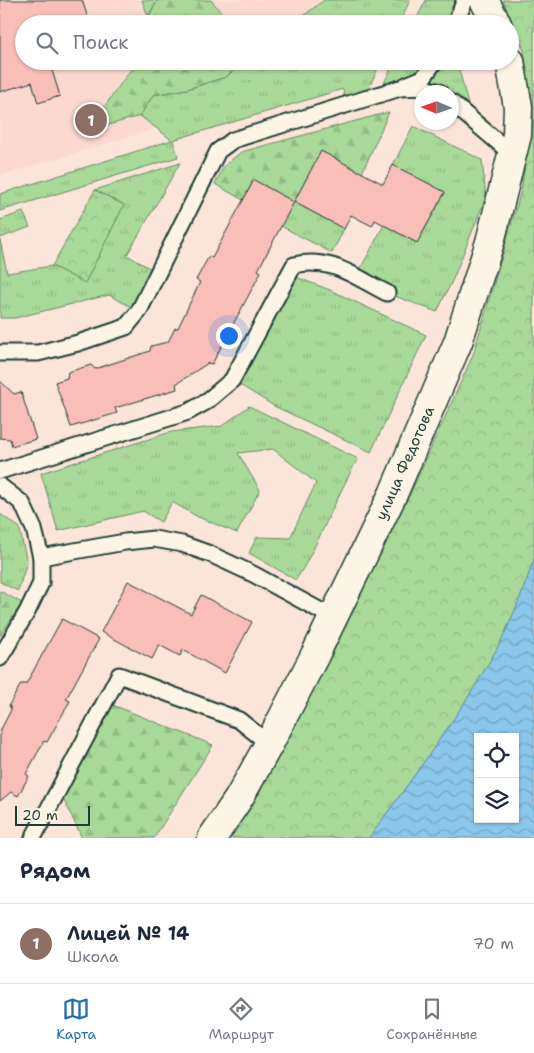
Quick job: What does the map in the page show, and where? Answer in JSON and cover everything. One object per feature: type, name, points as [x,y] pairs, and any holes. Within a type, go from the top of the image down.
[{"type":"street","points":[[484,0],[492,15]]},
{"type":"street","name":"улица Федотова","points":[[212,838],[239,798],[269,744],[332,617],[393,494],[458,342],[490,242],[517,135],[518,107],[512,70]]},
{"type":"lane","points":[[459,15],[465,0]]},
{"type":"lane","points":[[0,354],[38,352],[78,344],[126,327],[139,311],[218,151],[233,140],[400,88],[423,78],[429,70]]},
{"type":"lane","points":[[400,88],[414,87]]},
{"type":"lane","points":[[459,109],[513,155]]},
{"type":"lane","points":[[0,471],[188,412],[206,402],[232,380],[294,265],[305,262],[333,265],[387,293]]},
{"type":"lane","points":[[0,486],[22,503],[34,529],[41,557],[41,583],[27,612],[0,658]]},
{"type":"lane","points":[[41,557],[125,542],[154,539],[182,544],[248,571],[332,617]]},
{"type":"lane","points":[[33,838],[119,675],[239,720],[269,744]]},
{"type":"shaded area","points":[[0,0],[394,0],[386,15],[15,15],[15,70],[347,70],[0,176]]},
{"type":"green space","points":[[142,0],[158,0],[149,15]]},
{"type":"green space","points":[[158,0],[211,0],[224,15],[149,15]]},
{"type":"green space","points":[[324,0],[410,0],[403,15],[305,15]]},
{"type":"green space","points":[[426,0],[464,0],[458,15],[418,15]]},
{"type":"green space","points":[[503,0],[534,0],[534,559],[515,611],[490,661],[447,729],[369,838],[225,838],[266,769],[412,490],[473,355],[521,191],[530,130],[529,86],[524,50],[519,38],[519,15],[509,15]]},
{"type":"green space","points":[[131,70],[234,70],[226,77],[187,89],[153,95],[140,116],[87,131]]},
{"type":"green space","points":[[234,70],[377,70],[364,99],[345,105],[343,89],[173,140],[178,157],[0,211],[0,194],[172,140],[140,116],[153,95],[187,89],[226,77]]},
{"type":"green space","points":[[390,70],[459,70],[472,121],[459,109],[459,85],[414,85],[414,94],[378,95]]},
{"type":"green space","points":[[389,112],[362,173],[321,151],[294,202],[254,180],[243,200],[215,184],[224,166],[241,152]]},
{"type":"green space","points":[[413,126],[414,130],[421,130],[482,160],[486,197],[453,279],[437,312],[387,293],[356,277],[384,225],[417,243],[445,193],[393,165]]},
{"type":"green space","points":[[180,163],[127,255],[158,273],[139,311],[109,295],[15,318],[0,318],[0,240],[7,273],[52,266],[85,282],[124,205],[95,190]]},
{"type":"green space","points":[[95,190],[124,205],[85,283],[52,266]]},
{"type":"green space","points":[[294,202],[344,229],[332,253],[281,226]]},
{"type":"green space","points":[[23,212],[30,227],[0,238],[0,220]]},
{"type":"green space","points":[[288,274],[330,290],[426,335],[371,452],[274,406],[232,380]]},
{"type":"green space","points":[[249,406],[358,459],[313,551],[296,580],[249,553],[257,537],[290,538],[316,483],[273,449],[238,453],[260,490],[237,533],[198,517],[172,502],[161,522],[143,511],[58,531],[41,473],[171,432],[222,426]]},
{"type":"green space","points":[[0,514],[19,527],[27,562],[18,591],[0,582]]},
{"type":"green space","points":[[0,591],[22,603],[0,636]]},
{"type":"green space","points":[[105,702],[213,745],[154,838],[82,838],[59,790]]},
{"type":"water","points":[[534,559],[534,838],[369,838],[462,707],[490,661],[515,611]]},
{"type":"building","points":[[0,0],[82,0],[87,15],[15,15],[15,70],[52,70],[60,96],[38,103],[32,82],[0,92]]},
{"type":"building","points":[[321,151],[383,184],[393,165],[445,192],[417,243],[375,220],[372,226],[351,215],[344,229],[294,202]]},
{"type":"building","points":[[254,180],[294,202],[258,270],[261,272],[212,364],[208,363],[176,384],[177,389],[115,408],[117,413],[71,427],[55,382],[67,378],[68,372],[91,365],[95,369],[150,351],[151,346],[168,342],[175,328],[178,328],[200,282],[196,280],[209,256],[212,258]]},
{"type":"building","points":[[0,381],[14,394],[21,392],[36,439],[12,446],[10,439],[0,438]]},
{"type":"building","points":[[128,581],[191,614],[201,595],[252,622],[225,673],[183,650],[180,656],[159,645],[152,659],[101,632]]},
{"type":"building","points":[[62,619],[99,639],[66,699],[70,701],[47,742],[44,741],[26,774],[29,776],[18,796],[11,792],[0,801],[0,731],[11,710],[9,705],[21,684],[26,684]]},
{"type":"place","name":"Лицей № 14","points":[[91,120]]}]
